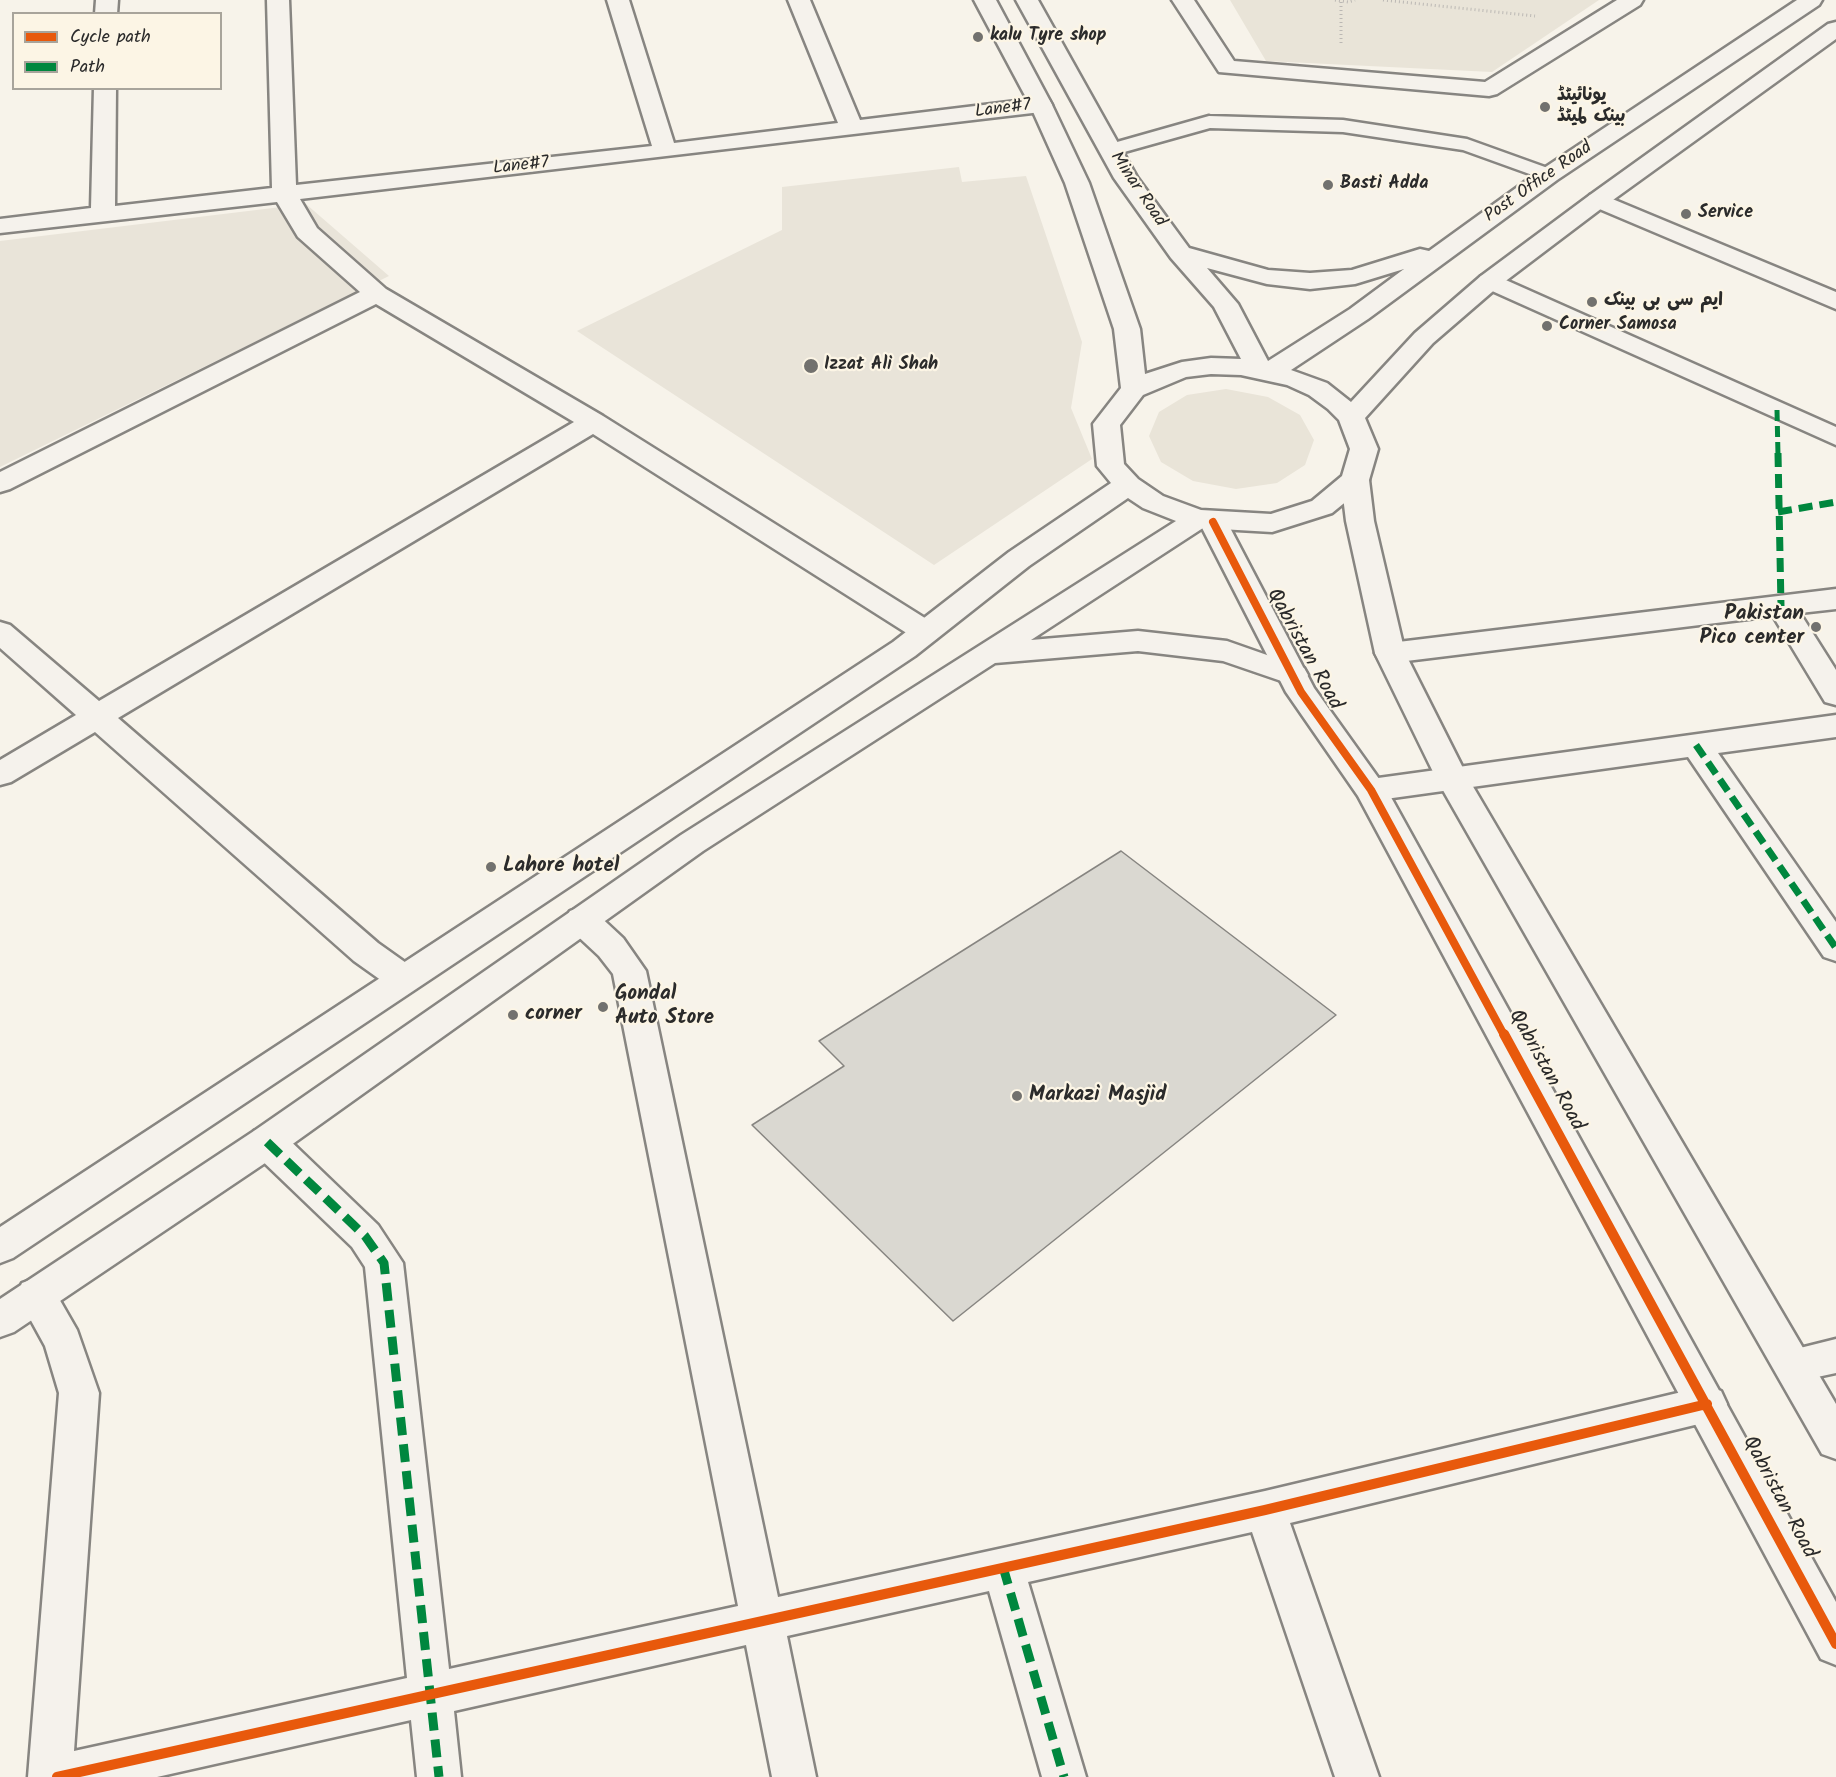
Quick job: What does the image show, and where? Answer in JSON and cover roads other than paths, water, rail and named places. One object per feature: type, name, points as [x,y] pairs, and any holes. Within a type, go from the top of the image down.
[{"type":"street","points":[[278,0],[284,193],[307,232],[377,294],[593,422],[926,632]]},
{"type":"street","points":[[618,0],[665,151]]},
{"type":"street","points":[[799,0],[852,128]]},
{"type":"street","name":"Minar Road","points":[[985,0],[1041,105],[1102,181],[1180,253],[1225,304],[1265,371]]},
{"type":"street","name":"Minar Road","points":[[1028,0],[1110,150],[1102,181],[1127,329],[1134,389]]},
{"type":"street","points":[[1183,0],[1227,67],[1489,90],[1632,0]]},
{"type":"street","name":"Post Office Road","points":[[1265,371],[1359,314],[1549,175],[1811,0]]},
{"type":"street","points":[[1351,417],[1424,338],[1490,281],[1598,200],[1836,29]]},
{"type":"street","points":[[103,216],[105,90]]},
{"type":"street","name":"Lane#7","points":[[0,226],[665,151],[1041,105]]},
{"type":"street","points":[[1598,200],[1836,301]]},
{"type":"street","points":[[1180,253],[1267,277],[1310,282],[1355,277],[1403,263],[1456,241]]},
{"type":"street","points":[[1490,281],[1836,437]]},
{"type":"street","points":[[0,483],[377,294]]},
{"type":"street","points":[[1355,480],[1322,507],[1272,523],[1206,520],[1153,502],[1128,485],[1111,465],[1106,424],[1134,389],[1182,370],[1211,366],[1265,371],[1296,379],[1336,403],[1351,417],[1364,449],[1355,480],[1360,521],[1390,653],[1452,778],[1836,1441]]},
{"type":"street","points":[[0,774],[593,422]]},
{"type":"street","points":[[0,1246],[904,649],[1019,558],[1128,485]]},
{"type":"street","points":[[0,1320],[267,1142],[692,843],[987,654],[1206,520]]},
{"type":"street","name":"Qabristan Road","points":[[1206,520],[1301,692],[1371,790],[1836,1644]]},
{"type":"street","points":[[1390,653],[1836,599]]},
{"type":"street","points":[[1781,606],[1836,695]]},
{"type":"street","points":[[0,632],[366,952],[404,979]]},
{"type":"street","points":[[987,654],[1138,641],[1227,651],[1293,675]]},
{"type":"street","points":[[1371,790],[1836,726]]},
{"type":"street","points":[[1696,745],[1836,948]]},
{"type":"street","points":[[582,920],[610,947],[629,971],[794,1777]]},
{"type":"street","points":[[267,1142],[365,1236],[384,1263],[439,1777]]},
{"type":"street","points":[[36,1295],[63,1342],[79,1393],[50,1777]]},
{"type":"street","points":[[1794,1365],[1836,1356]]},
{"type":"street","points":[[57,1777],[1265,1510],[1707,1404]]},
{"type":"street","points":[[1265,1510],[1357,1777]]},
{"type":"street","points":[[1003,1567],[1064,1777]]},
{"type":"lane","points":[[1110,150],[1209,122],[1343,126],[1467,146],[1549,175]]},
{"type":"place","name":"kalu Tyre shop","points":[[978,37]]},
{"type":"place","name":"یونائیٹڈ بینک لمیٹڈ","points":[[1545,107]]},
{"type":"place","name":"Basti Adda","points":[[1328,185]]},
{"type":"place","name":"Service","points":[[1686,214]]},
{"type":"place","name":"ایم سی بی بینک","points":[[1592,302]]},
{"type":"place","name":"Corner Samosa","points":[[1547,326]]},
{"type":"place","name":"Izzat Ali Shah","points":[[811,366]]},
{"type":"place","name":"Pakistan Pico center","points":[[1816,627]]},
{"type":"place","name":"Lahore hotel","points":[[491,867]]},
{"type":"place","name":"Gondal Auto Store","points":[[603,1007]]},
{"type":"place","name":"corner","points":[[513,1015]]},
{"type":"place","name":"Markazi Masjid","points":[[1017,1096]]}]
